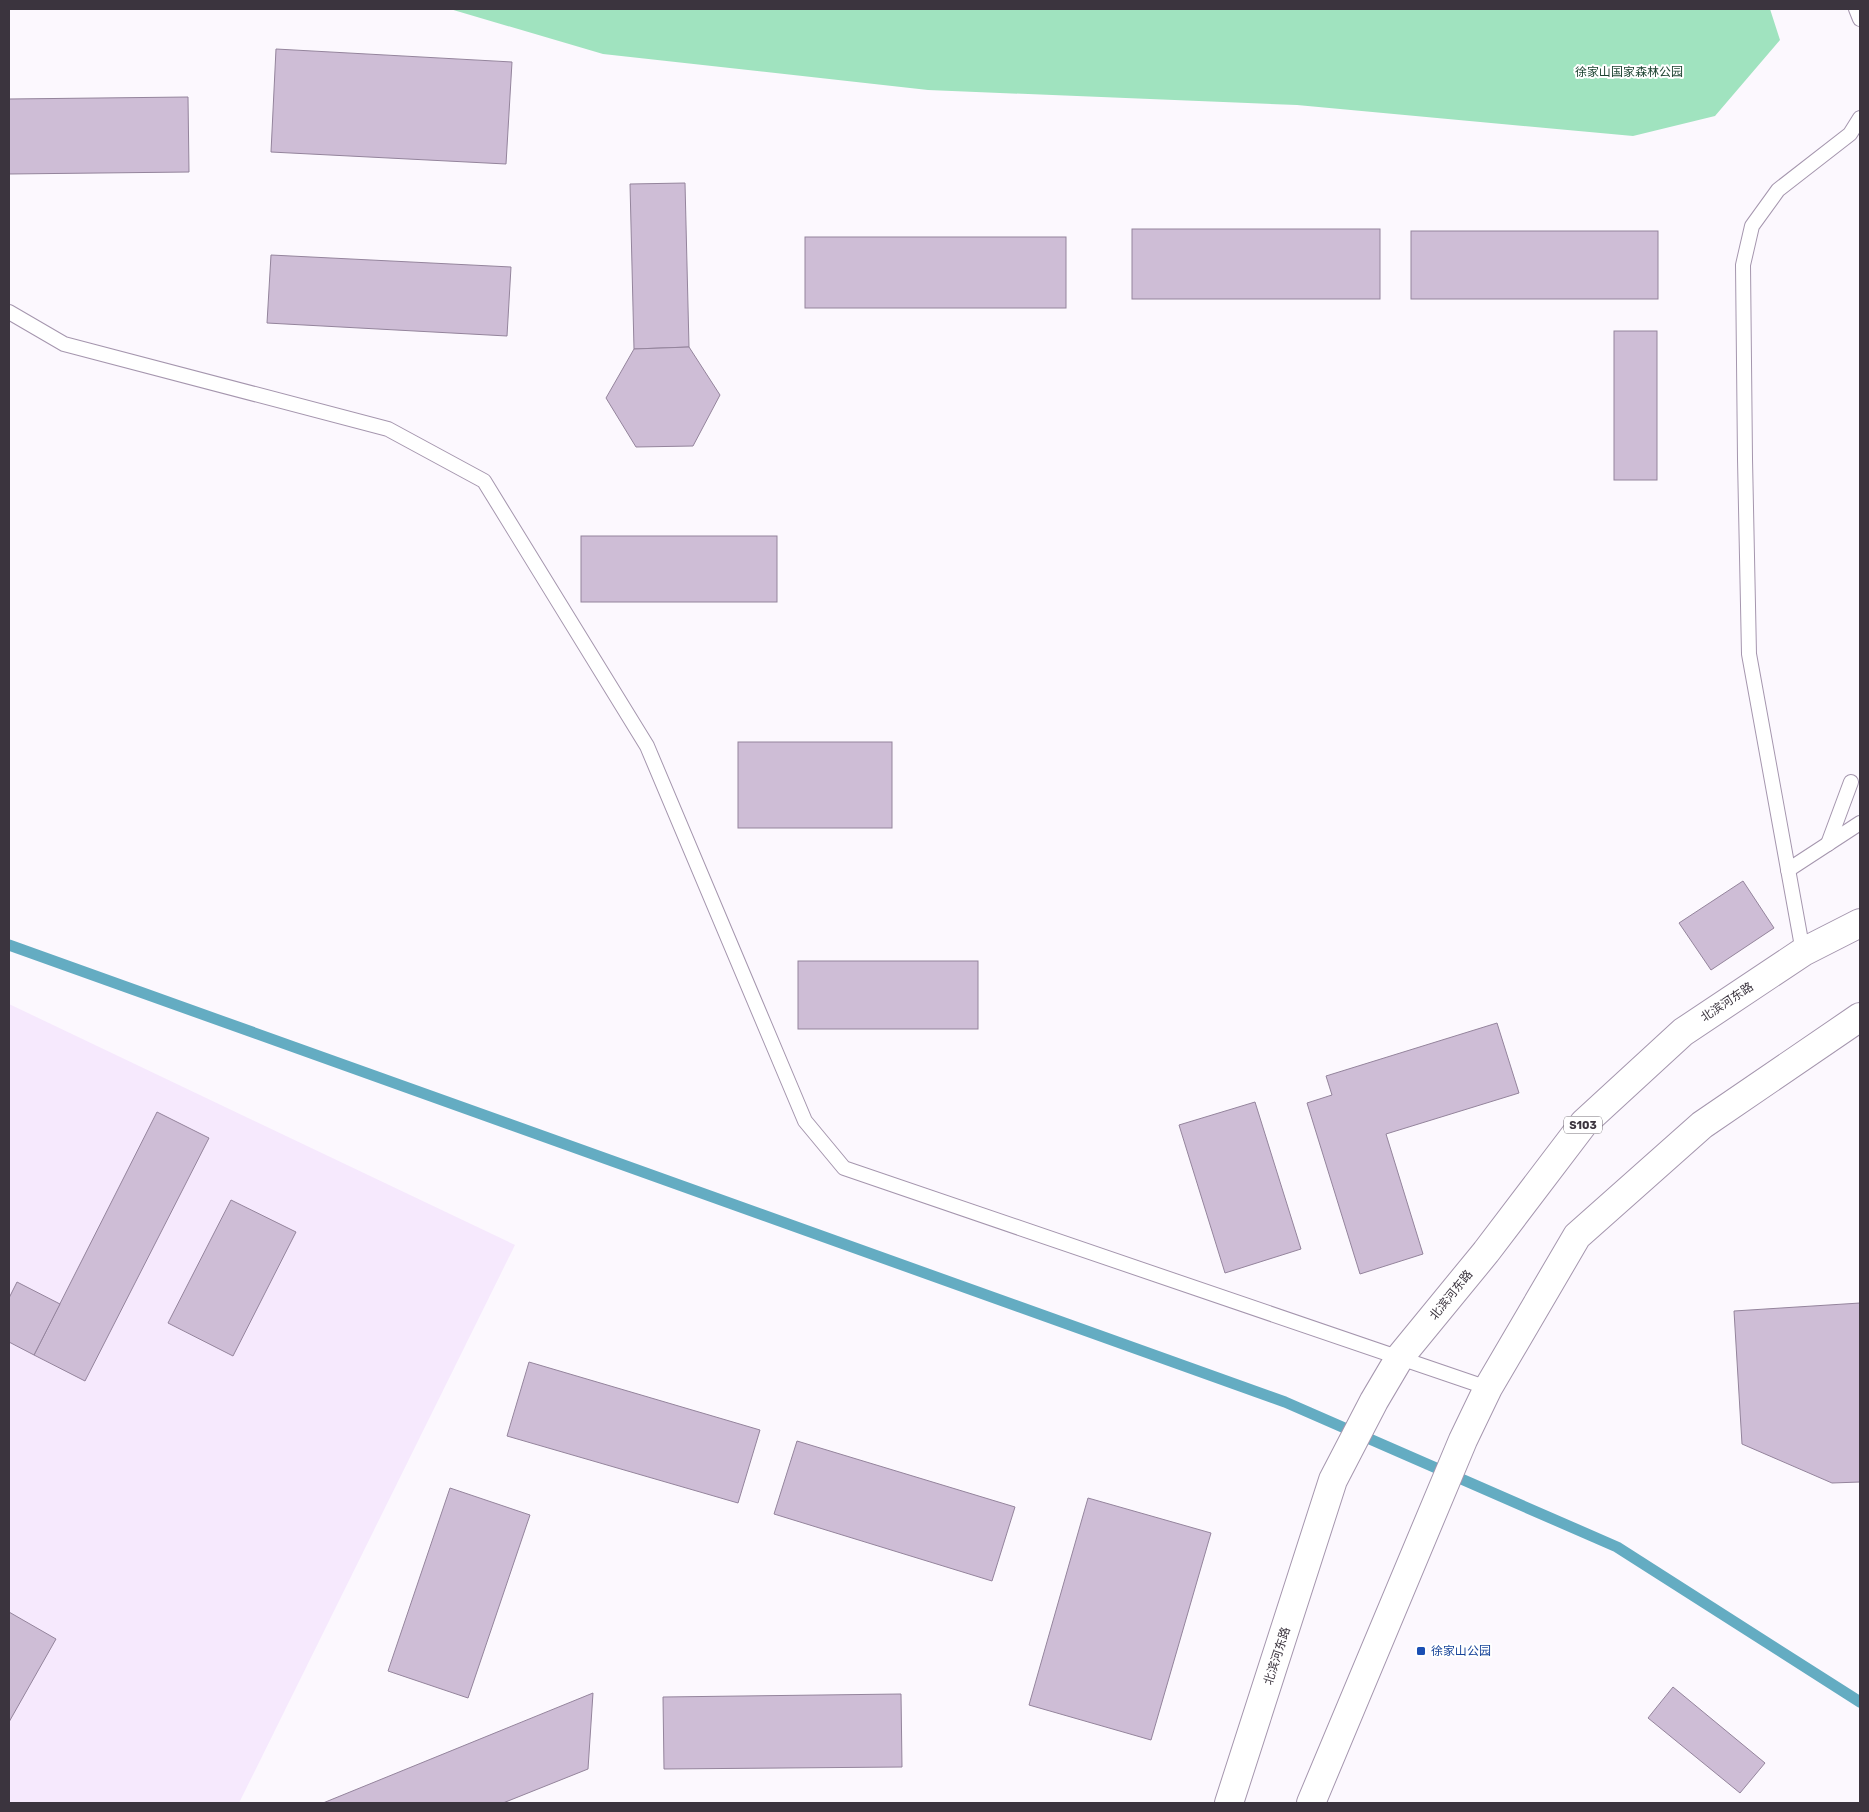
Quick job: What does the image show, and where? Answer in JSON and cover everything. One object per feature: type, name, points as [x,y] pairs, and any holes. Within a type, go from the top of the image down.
[{"type":"main road","name":"北滨河东路","points":[[1229,1803],[1333,1480],[1374,1401],[1400,1357],[1486,1252],[1584,1124],[1683,1032],[1802,952],[1860,922]]},
{"type":"main road","points":[[1311,1803],[1463,1440],[1488,1388],[1577,1236],[1702,1125],[1860,1017]]},
{"type":"lane","points":[[1856,9],[1860,19]]},
{"type":"lane","points":[[1802,952],[1749,654],[1744,459],[1743,265],[1752,226],[1778,190],[1850,134],[1860,118]]},
{"type":"lane","points":[[9,312],[64,344],[388,429],[484,481],[647,746],[805,1121],[844,1168],[1488,1388]]},
{"type":"lane","points":[[1828,844],[1851,782]]},
{"type":"lane","points":[[1788,870],[1860,823]]},
{"type":"shaded area","points":[[9,1004],[515,1245],[239,1803],[9,1803]]},
{"type":"green space","name":"徐家山国家森林公园","points":[[450,9],[1770,9],[1780,40],[1715,116],[1633,136],[1297,105],[928,90],[603,54]]},
{"type":"building","points":[[276,49],[512,62],[506,164],[271,152]]},
{"type":"building","points":[[188,97],[189,172],[9,174],[9,99]]},
{"type":"building","points":[[685,183],[689,347],[634,349],[630,184]]},
{"type":"building","points":[[1132,229],[1380,229],[1380,299],[1132,299]]},
{"type":"building","points":[[1411,231],[1658,231],[1658,299],[1411,299]]},
{"type":"building","points":[[805,237],[1066,237],[1066,308],[805,308]]},
{"type":"building","points":[[271,255],[511,267],[507,336],[267,323]]},
{"type":"building","points":[[1614,331],[1657,331],[1657,480],[1614,480]]},
{"type":"building","points":[[689,347],[720,395],[693,446],[636,447],[606,398],[634,349]]},
{"type":"building","points":[[581,536],[777,536],[777,602],[581,602]]},
{"type":"building","points":[[738,742],[892,742],[892,828],[738,828]]},
{"type":"building","points":[[1743,881],[1774,928],[1711,970],[1679,923]]},
{"type":"building","points":[[798,961],[978,961],[978,1029],[798,1029]]},
{"type":"building","points":[[1497,1023],[1519,1093],[1386,1134],[1423,1254],[1360,1274],[1307,1103],[1332,1095],[1326,1076]]},
{"type":"building","points":[[1255,1102],[1301,1249],[1225,1273],[1179,1125]]},
{"type":"building","points":[[157,1112],[209,1138],[85,1381],[34,1355]]},
{"type":"building","points":[[231,1200],[296,1232],[233,1356],[168,1323]]},
{"type":"building","points":[[17,1282],[60,1304],[34,1355],[9,1342],[9,1298]]},
{"type":"building","points":[[1860,1303],[1860,1482],[1832,1483],[1742,1444],[1734,1311]]},
{"type":"building","points":[[529,1362],[760,1430],[738,1503],[507,1436]]},
{"type":"building","points":[[797,1441],[1015,1507],[992,1581],[774,1514]]},
{"type":"building","points":[[450,1488],[530,1515],[468,1698],[388,1671]]},
{"type":"building","points":[[1088,1498],[1211,1533],[1151,1740],[1029,1705]]},
{"type":"building","points":[[9,1612],[56,1639],[9,1722]]},
{"type":"building","points":[[1673,1687],[1765,1763],[1740,1793],[1648,1718]]},
{"type":"building","points":[[593,1693],[588,1769],[503,1803],[323,1803]]},
{"type":"building","points":[[901,1694],[902,1767],[664,1769],[663,1697]]},
{"type":"waterway","points":[[9,945],[1285,1402],[1617,1547],[1860,1702]]},
{"type":"place","name":"徐家山公园","points":[[1421,1651]]}]
